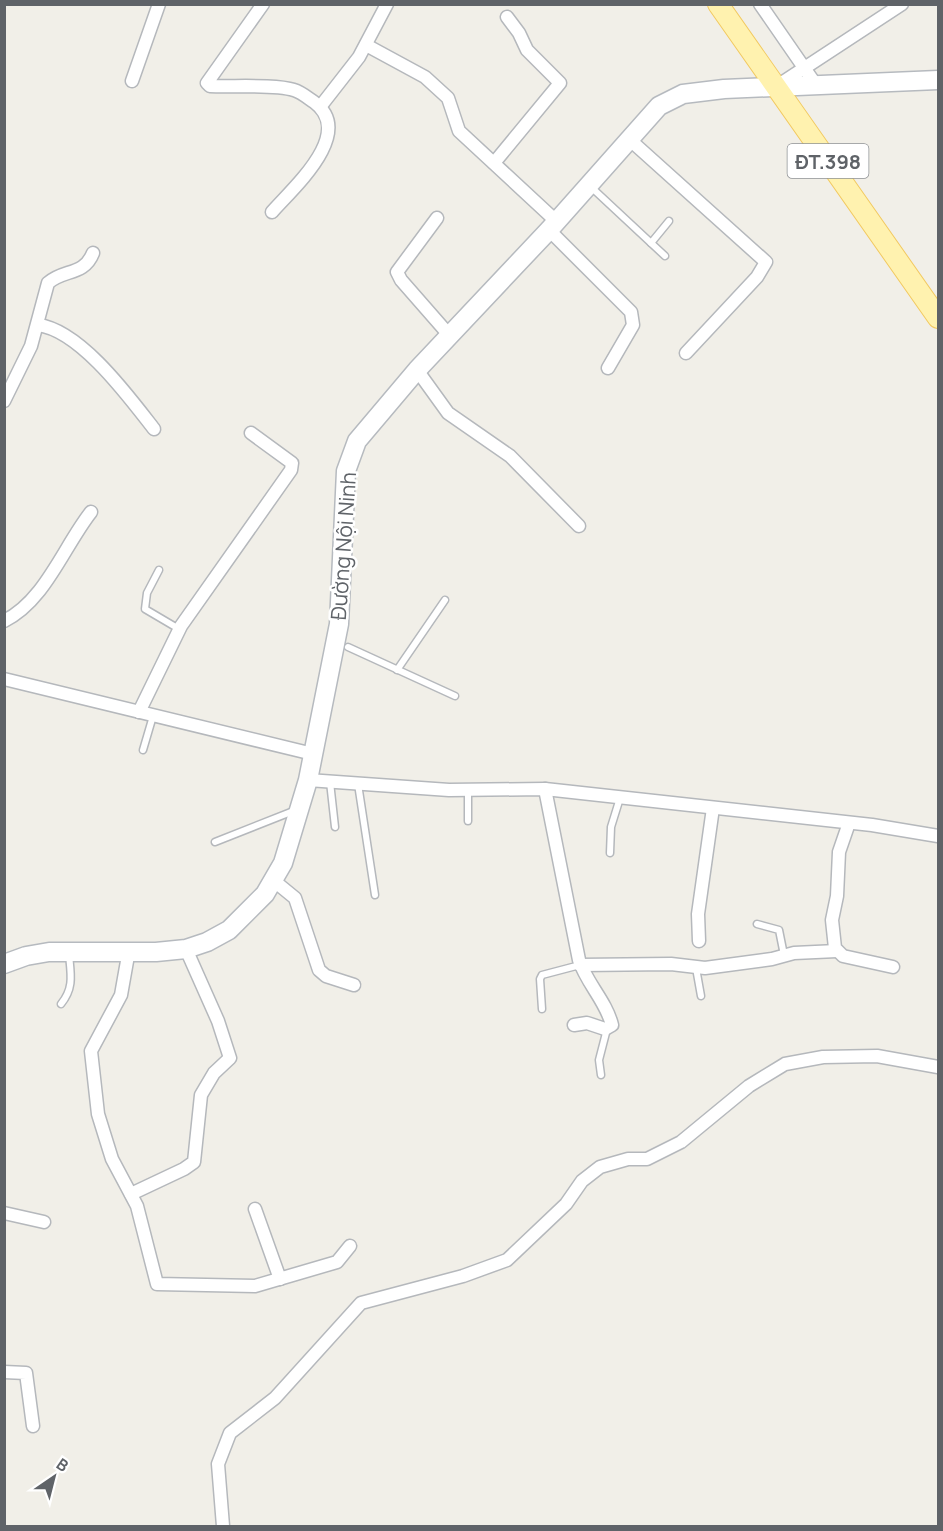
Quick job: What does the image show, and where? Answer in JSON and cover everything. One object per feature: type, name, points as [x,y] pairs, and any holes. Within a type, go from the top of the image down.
[{"type":"main road","name":"ĐT.398","points":[[718,4],[939,318]]},
{"type":"street","points":[[132,81],[159,4]]},
{"type":"street","points":[[263,4],[207,83],[210,86],[291,89],[320,107],[329,125],[326,143],[320,156],[272,212]]},
{"type":"street","points":[[320,107],[366,45],[387,4]]},
{"type":"street","points":[[760,4],[816,85]]},
{"type":"street","points":[[776,87],[902,4]]},
{"type":"street","points":[[494,163],[560,83],[526,50],[519,33],[507,17]]},
{"type":"street","points":[[366,45],[425,77],[448,98],[459,131],[494,163],[631,312],[633,325],[608,368]]},
{"type":"street","name":"Đường Nội Ninh","points":[[4,964],[26,956],[68,952],[129,950],[156,952],[186,949],[207,942],[229,930],[249,912],[283,863],[308,780],[342,645],[339,624],[346,471],[357,441],[378,413],[659,106],[683,94],[776,87],[939,80]]},
{"type":"street","points":[[629,139],[766,262],[757,277],[686,353]]},
{"type":"street","points":[[437,218],[397,272],[401,280],[450,336]]},
{"type":"street","points":[[4,400],[20,373],[38,325],[48,282],[53,278],[81,269],[90,261],[93,253]]},
{"type":"street","points":[[38,325],[62,332],[102,367],[154,429]]},
{"type":"street","points":[[417,370],[448,413],[510,456],[579,526]]},
{"type":"street","points":[[139,712],[179,629],[291,470],[292,463],[250,433]]},
{"type":"street","points":[[4,621],[21,611],[59,566],[72,535],[91,512]]},
{"type":"street","points":[[4,679],[313,754]]},
{"type":"street","points":[[308,780],[468,790],[545,789],[849,823],[939,836]]},
{"type":"street","points":[[545,789],[580,965],[609,1014],[612,1025],[607,1028],[587,1023],[574,1025]]},
{"type":"street","points":[[699,941],[698,914],[713,808]]},
{"type":"street","points":[[837,951],[832,934],[832,920],[837,896],[838,852],[849,823]]},
{"type":"street","points":[[273,880],[290,891],[295,898],[319,970],[326,976],[354,985]]},
{"type":"street","points":[[131,1194],[194,1162],[201,1095],[210,1079],[230,1058],[218,1021],[186,949]]},
{"type":"street","points":[[129,950],[122,993],[91,1052],[98,1114],[112,1159],[136,1206],[157,1284],[243,1288],[337,1262],[350,1246]]},
{"type":"street","points":[[580,965],[671,964],[696,967],[736,965],[784,956],[837,951],[847,957],[893,967]]},
{"type":"street","points":[[223,1527],[218,1464],[230,1433],[275,1398],[362,1303],[464,1276],[507,1260],[566,1204],[582,1181],[600,1167],[628,1159],[647,1159],[681,1142],[749,1086],[785,1064],[823,1057],[877,1056],[939,1067]]},
{"type":"street","points":[[255,1209],[280,1279]]},
{"type":"street","points":[[4,1213],[44,1222]]},
{"type":"street","points":[[4,1372],[26,1373],[33,1426]]},
{"type":"lane","points":[[589,184],[665,256]]},
{"type":"lane","points":[[651,243],[669,222]]},
{"type":"lane","points":[[159,570],[147,593],[146,609],[179,629]]},
{"type":"lane","points":[[397,670],[445,600]]},
{"type":"lane","points":[[342,645],[455,696]]},
{"type":"lane","points":[[143,750],[153,715]]},
{"type":"lane","points":[[330,782],[335,827]]},
{"type":"lane","points":[[358,784],[375,895]]},
{"type":"lane","points":[[468,790],[468,821]]},
{"type":"lane","points":[[610,853],[611,827],[620,797]]},
{"type":"lane","points":[[215,842],[299,809]]},
{"type":"lane","points":[[757,924],[780,930],[784,956]]},
{"type":"lane","points":[[61,1004],[68,995],[72,983],[68,952]]},
{"type":"lane","points":[[542,1010],[540,980],[542,975],[580,965]]},
{"type":"lane","points":[[696,967],[701,996]]},
{"type":"lane","points":[[601,1075],[599,1060],[607,1028]]}]
